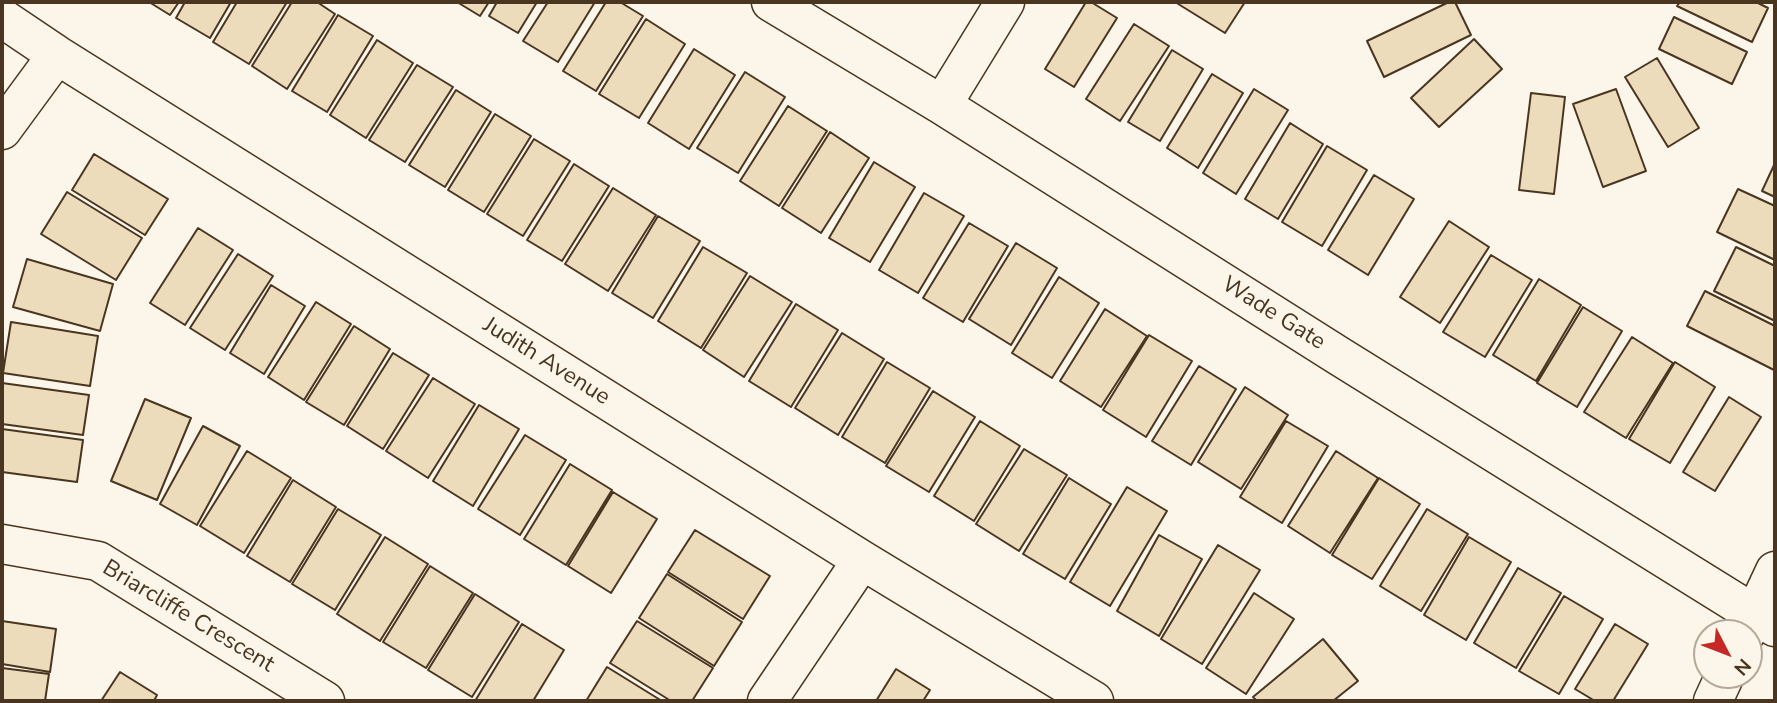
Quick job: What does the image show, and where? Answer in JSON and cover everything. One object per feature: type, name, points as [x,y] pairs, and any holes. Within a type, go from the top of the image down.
[{"type":"street","name":"Wade Gate","points":[[771,2],[942,104],[1749,619]]},
{"type":"street","points":[[942,104],[1005,2]]},
{"type":"street","name":"Judith Avenue","points":[[2,18],[862,560],[1094,701]]},
{"type":"street","points":[[2,130],[57,55]]},
{"type":"street","name":"Briarcliffe Crescent","points":[[2,544],[98,561],[325,701]]},
{"type":"street","points":[[767,701],[862,560]]},
{"type":"street","points":[[1760,619],[1775,571]]},
{"type":"building","points":[[149,2],[179,2],[170,15]]},
{"type":"building","points":[[185,2],[231,2],[210,38],[176,18]]},
{"type":"building","points":[[237,2],[287,2],[249,64],[213,42]]},
{"type":"building","points":[[292,2],[317,2],[335,14],[287,89],[252,66]]},
{"type":"building","points":[[457,2],[489,2],[480,16]]},
{"type":"building","points":[[497,2],[537,2],[518,33],[489,16]]},
{"type":"building","points":[[548,2],[595,2],[558,62],[523,41]]},
{"type":"building","points":[[606,2],[620,2],[643,16],[596,91],[563,71]]},
{"type":"building","points":[[1086,2],[1091,2],[1117,18],[1074,87],[1045,69]]},
{"type":"building","points":[[1175,2],[1245,2],[1225,33]]},
{"type":"building","points":[[1449,2],[1455,2],[1471,35],[1384,77],[1367,41]]},
{"type":"building","points":[[1680,2],[1756,2],[1768,8],[1752,42],[1677,6]]},
{"type":"building","points":[[338,15],[373,36],[327,112],[292,91]]},
{"type":"building","points":[[1674,17],[1747,52],[1732,84],[1659,49]]},
{"type":"building","points":[[646,19],[685,44],[639,118],[599,94]]},
{"type":"building","points":[[1134,24],[1169,46],[1120,121],[1086,99]]},
{"type":"building","points":[[1474,39],[1502,69],[1439,127],[1411,98]]},
{"type":"building","points":[[377,40],[413,63],[366,138],[330,115]]},
{"type":"building","points":[[694,49],[735,75],[689,149],[648,123]]},
{"type":"building","points":[[1172,50],[1203,69],[1160,141],[1128,122]]},
{"type":"building","points":[[1657,58],[1699,128],[1668,147],[1625,77]]},
{"type":"building","points":[[417,65],[453,87],[405,162],[369,140]]},
{"type":"building","points":[[745,72],[785,97],[738,173],[697,148]]},
{"type":"building","points":[[1212,74],[1243,93],[1198,168],[1167,148]]},
{"type":"building","points":[[1254,89],[1288,110],[1236,194],[1203,173]]},
{"type":"building","points":[[1616,89],[1646,171],[1603,187],[1573,104]]},
{"type":"building","points":[[456,90],[491,112],[445,187],[409,165]]},
{"type":"building","points":[[1531,93],[1565,97],[1554,194],[1519,190]]},
{"type":"building","points":[[788,106],[827,131],[779,206],[740,181]]},
{"type":"building","points":[[495,114],[531,136],[484,212],[448,190]]},
{"type":"building","points":[[1290,123],[1323,144],[1278,219],[1245,199]]},
{"type":"building","points":[[830,132],[869,158],[821,233],[782,208]]},
{"type":"building","points":[[534,139],[570,161],[523,236],[487,214]]},
{"type":"building","points":[[1327,146],[1367,170],[1322,246],[1282,222]]},
{"type":"building","points":[[94,154],[168,199],[145,235],[72,190]]},
{"type":"building","points":[[874,162],[915,187],[870,262],[829,238]]},
{"type":"building","points":[[1775,163],[1775,197],[1762,191]]},
{"type":"building","points":[[574,164],[609,186],[562,261],[527,240]]},
{"type":"building","points":[[1374,175],[1414,199],[1368,275],[1328,250]]},
{"type":"building","points":[[613,188],[656,215],[608,291],[565,264]]},
{"type":"building","points":[[1738,189],[1775,206],[1775,260],[1717,232]]},
{"type":"building","points":[[67,192],[142,238],[116,280],[41,234]]},
{"type":"building","points":[[924,193],[964,216],[918,293],[879,270]]},
{"type":"building","points":[[658,216],[700,241],[653,318],[612,293]]},
{"type":"building","points":[[1449,221],[1489,247],[1440,323],[1400,297]]},
{"type":"building","points":[[969,223],[1008,246],[963,322],[923,298]]},
{"type":"building","points":[[198,228],[233,250],[185,325],[150,303]]},
{"type":"building","points":[[1016,243],[1057,268],[1011,345],[969,319]]},
{"type":"building","points":[[703,247],[747,273],[701,348],[658,321]]},
{"type":"building","points":[[1736,247],[1775,266],[1775,321],[1714,291]]},
{"type":"building","points":[[238,254],[273,276],[225,350],[190,328]]},
{"type":"building","points":[[1491,255],[1532,280],[1485,357],[1443,332]]},
{"type":"building","points":[[27,259],[113,284],[100,331],[13,307]]},
{"type":"building","points":[[750,276],[792,302],[744,377],[703,350]]},
{"type":"building","points":[[1059,277],[1099,303],[1052,378],[1012,353]]},
{"type":"building","points":[[1539,279],[1581,305],[1536,381],[1493,355]]},
{"type":"building","points":[[271,285],[305,306],[264,374],[230,353]]},
{"type":"building","points":[[1705,291],[1775,326],[1774,370],[1687,326]]},
{"type":"building","points":[[316,302],[351,324],[304,400],[268,377]]},
{"type":"building","points":[[796,304],[838,330],[791,407],[749,381]]},
{"type":"building","points":[[1583,307],[1622,331],[1577,407],[1537,383]]},
{"type":"building","points":[[1105,309],[1147,336],[1101,407],[1060,381]]},
{"type":"building","points":[[11,322],[98,336],[90,386],[3,373]]},
{"type":"building","points":[[354,326],[390,349],[344,425],[306,402]]},
{"type":"building","points":[[842,333],[884,359],[838,435],[795,408]]},
{"type":"building","points":[[1149,335],[1192,361],[1146,437],[1103,410]]},
{"type":"building","points":[[1632,337],[1673,363],[1626,438],[1584,412]]},
{"type":"building","points":[[393,353],[429,375],[383,449],[347,426]]},
{"type":"building","points":[[887,362],[930,388],[885,463],[842,437]]},
{"type":"building","points":[[1675,362],[1715,387],[1670,463],[1629,439]]},
{"type":"building","points":[[1199,366],[1236,389],[1191,465],[1152,441]]},
{"type":"building","points":[[433,378],[475,404],[428,478],[386,451]]},
{"type":"building","points":[[2,383],[89,395],[83,435],[2,424]]},
{"type":"building","points":[[1245,387],[1288,415],[1241,489],[1198,462]]},
{"type":"building","points":[[933,391],[975,417],[929,492],[886,466]]},
{"type":"building","points":[[1729,397],[1761,417],[1715,491],[1683,472]]},
{"type":"building","points":[[145,399],[191,418],[157,500],[111,481]]},
{"type":"building","points":[[479,405],[519,429],[473,506],[433,481]]},
{"type":"building","points":[[980,421],[1020,446],[974,521],[934,496]]},
{"type":"building","points":[[1286,421],[1328,446],[1282,523],[1240,497]]},
{"type":"building","points":[[203,426],[240,446],[197,525],[160,504]]},
{"type":"building","points":[[2,429],[83,440],[77,482],[2,472]]},
{"type":"building","points":[[525,435],[566,460],[520,535],[478,509]]},
{"type":"building","points":[[1024,449],[1067,475],[1019,551],[976,524]]},
{"type":"building","points":[[247,451],[291,478],[244,553],[200,526]]},
{"type":"building","points":[[1336,451],[1378,478],[1330,553],[1288,526]]},
{"type":"building","points":[[570,464],[612,490],[566,565],[524,539]]},
{"type":"building","points":[[1069,478],[1111,504],[1065,579],[1023,554]]},
{"type":"building","points":[[1379,478],[1420,504],[1372,579],[1332,555]]},
{"type":"building","points":[[293,480],[336,507],[290,582],[247,556]]},
{"type":"building","points":[[1127,487],[1167,511],[1110,606],[1070,582]]},
{"type":"building","points":[[613,492],[657,519],[611,593],[568,566]]},
{"type":"building","points":[[338,509],[381,535],[335,610],[292,584]]},
{"type":"building","points":[[1427,509],[1468,534],[1421,611],[1380,586]]},
{"type":"building","points":[[695,530],[770,576],[743,619],[668,572]]},
{"type":"building","points":[[1159,535],[1202,559],[1159,636],[1117,611]]},
{"type":"building","points":[[385,537],[428,564],[380,641],[337,614]]},
{"type":"building","points":[[1469,537],[1511,562],[1466,640],[1424,615]]},
{"type":"building","points":[[1218,545],[1260,570],[1202,664],[1161,639]]},
{"type":"building","points":[[430,566],[473,593],[426,668],[383,642]]},
{"type":"building","points":[[1518,568],[1561,593],[1516,668],[1474,643]]},
{"type":"building","points":[[667,574],[742,622],[714,666],[639,618]]},
{"type":"building","points":[[1254,593],[1294,619],[1246,694],[1206,668]]},
{"type":"building","points":[[475,594],[519,622],[472,697],[428,670]]},
{"type":"building","points":[[1564,596],[1603,619],[1559,694],[1519,671]]},
{"type":"building","points":[[2,621],[56,629],[50,672],[2,664]]},
{"type":"building","points":[[637,621],[713,668],[692,701],[671,701],[610,663]]},
{"type":"building","points":[[522,624],[564,650],[533,701],[475,701]]},
{"type":"building","points":[[1615,624],[1648,644],[1613,701],[1595,701],[1575,689]]},
{"type":"building","points":[[1323,639],[1358,681],[1333,701],[1257,701],[1253,697]]},
{"type":"building","points":[[607,667],[662,701],[586,701]]},
{"type":"building","points":[[2,668],[49,674],[45,701],[2,701]]},
{"type":"building","points":[[896,669],[930,690],[923,701],[876,701]]},
{"type":"building","points":[[120,672],[157,695],[154,701],[101,701]]}]
